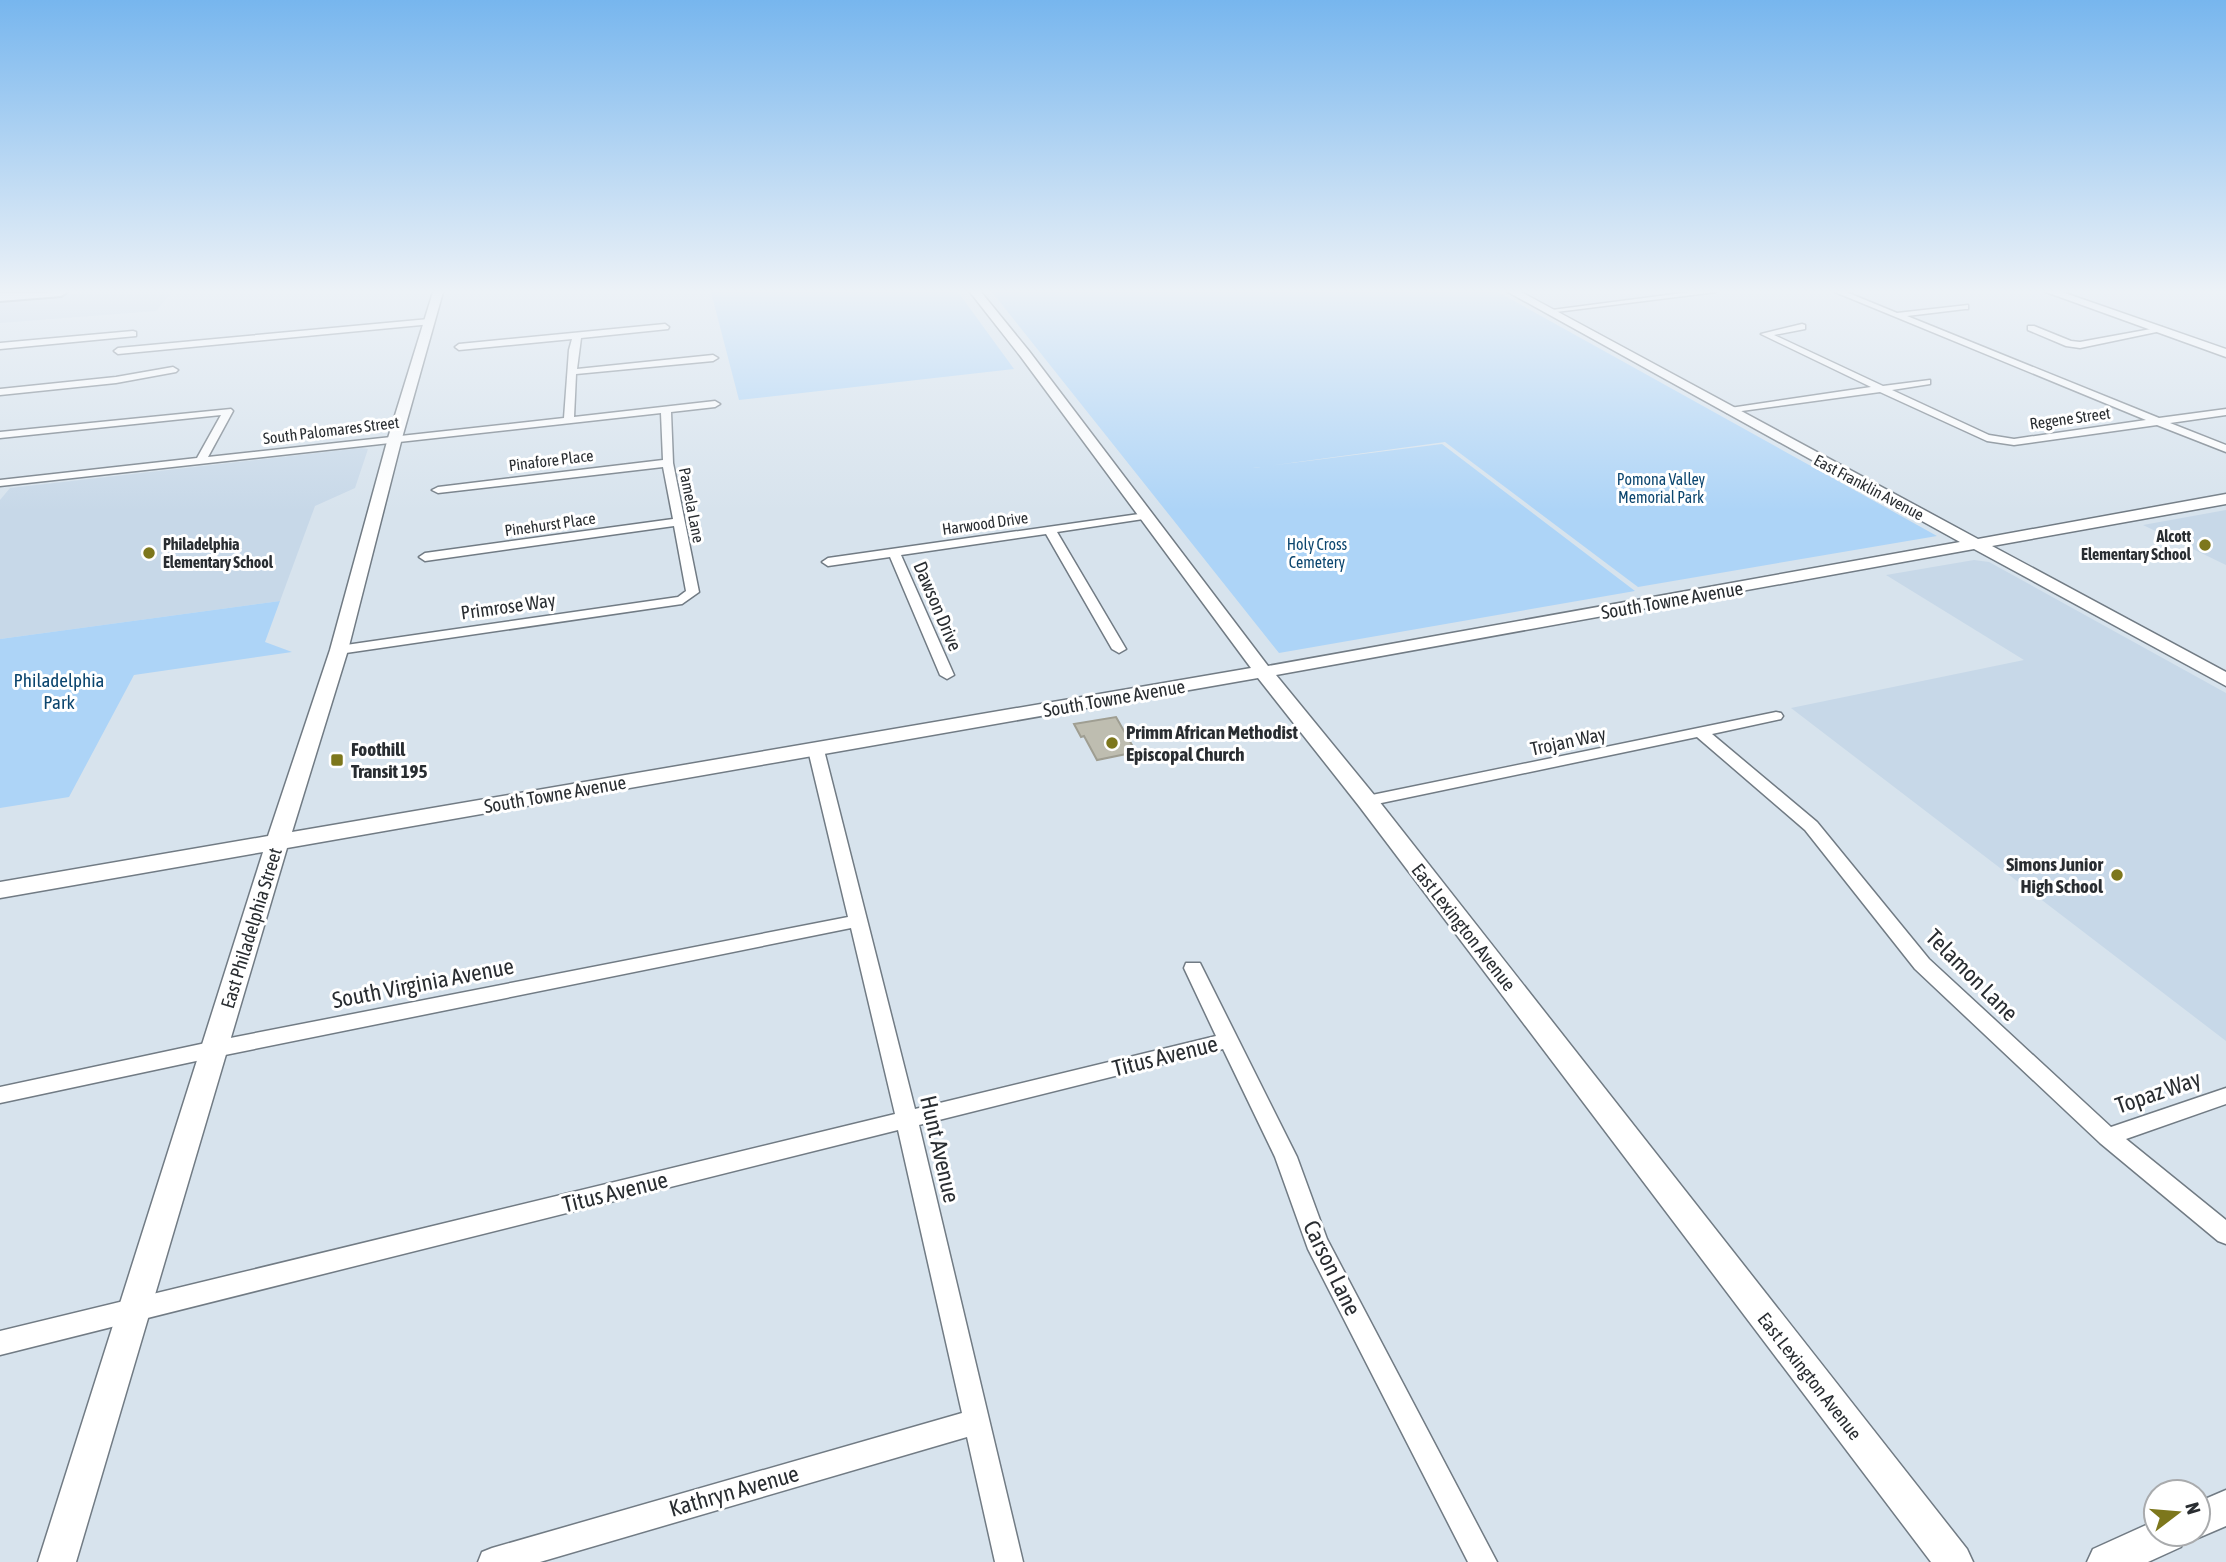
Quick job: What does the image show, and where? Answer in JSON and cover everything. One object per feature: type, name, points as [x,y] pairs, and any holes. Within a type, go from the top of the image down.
[{"type":"street","name":"East Philadelphia Street","points":[[57,1562],[138,1308],[278,841],[339,650],[416,365]]},
{"type":"street","points":[[569,419],[573,365]]},
{"type":"street","points":[[573,372],[644,365]]},
{"type":"street","name":"East Lexington Avenue","points":[[1034,365],[1263,673],[1367,801],[1954,1562]]},
{"type":"street","name":"East Franklin Avenue","points":[[1646,365],[2226,680]]},
{"type":"street","points":[[1830,365],[1882,389]]},
{"type":"street","points":[[2018,365],[2226,449]]},
{"type":"street","points":[[0,392],[116,380],[173,370]]},
{"type":"street","points":[[1730,411],[1927,382]]},
{"type":"street","name":"Regene Street","points":[[1882,389],[1987,438],[2014,442],[2226,412]]},
{"type":"street","name":"South Palomares Street","points":[[0,483],[715,404]]},
{"type":"street","name":"Pamela Lane","points":[[666,410],[668,463],[693,592],[682,600]]},
{"type":"street","points":[[0,435],[228,411],[200,462]]},
{"type":"street","name":"Pinafore Place","points":[[438,490],[668,463]]},
{"type":"street","name":"South Towne Avenue","points":[[0,890],[1263,673],[1978,546],[2226,499]]},
{"type":"street","name":"Harwood Drive","points":[[828,562],[1146,516]]},
{"type":"street","name":"Pinehurst Place","points":[[425,557],[680,522]]},
{"type":"street","points":[[1050,530],[1119,649]]},
{"type":"street","name":"Dawson Drive","points":[[894,552],[947,676]]},
{"type":"street","name":"Primrose Way","points":[[339,650],[682,600]]},
{"type":"street","name":"Trojan Way","points":[[1367,801],[1776,716]]},
{"type":"street","name":"Telamon Lane","points":[[1702,733],[1811,827],[1922,964],[2108,1137],[2226,1234]]},
{"type":"street","name":"Hunt Avenue","points":[[816,750],[907,1121],[1009,1562]]},
{"type":"street","name":"South Virginia Avenue","points":[[0,1095],[215,1049],[857,921]]},
{"type":"street","name":"Carson Lane","points":[[1193,968],[1286,1157],[1316,1242],[1483,1562]]},
{"type":"street","name":"Titus Avenue","points":[[0,1343],[1229,1040]]},
{"type":"street","name":"Topaz Way","points":[[2108,1137],[2226,1096]]},
{"type":"street","name":"Kathryn Avenue","points":[[492,1562],[977,1421]]},
{"type":"street","points":[[2106,1562],[2142,1546]]},
{"type":"shaded area","name":"Philadelphia Elementary School","points":[[368,449],[355,488],[315,506],[280,601],[0,639],[0,500],[10,488]]},
{"type":"shaded area","name":"Alcott Elementary School","points":[[2226,510],[2226,565],[2143,525]]},
{"type":"shaded area","name":"Simons Junior High School","points":[[1974,560],[1989,562],[2226,693],[2226,1041],[1791,708],[2024,660],[1886,575]]},
{"type":"green space","points":[[730,365],[1011,365],[1014,369],[739,400]]},
{"type":"green space","name":"Pomona Valley Memorial Park","points":[[1050,365],[1629,365],[1937,536],[1638,587],[1445,442],[1253,468],[1442,444],[1635,591],[1279,653]]},
{"type":"green space","name":"Philadelphia Park","points":[[280,601],[265,642],[292,652],[134,675],[69,797],[0,808],[0,639]]},
{"type":"building","name":"Primm African Methodist Episcopal Church","points":[[1116,717],[1136,752],[1097,760],[1074,724]]},
{"type":"place","name":"Alcott Elementary School","points":[[2205,545]]},
{"type":"place","name":"Philadelphia Elementary School","points":[[149,553]]},
{"type":"place","name":"Primm African Methodist Episcopal Church","points":[[1112,743]]},
{"type":"place","name":"Foothill Transit 195","points":[[337,760]]},
{"type":"place","name":"Simons Junior High School","points":[[2117,875]]},
{"type":"park label","name":"Holy Cross Cemetery","points":[[1317,553]]}]
